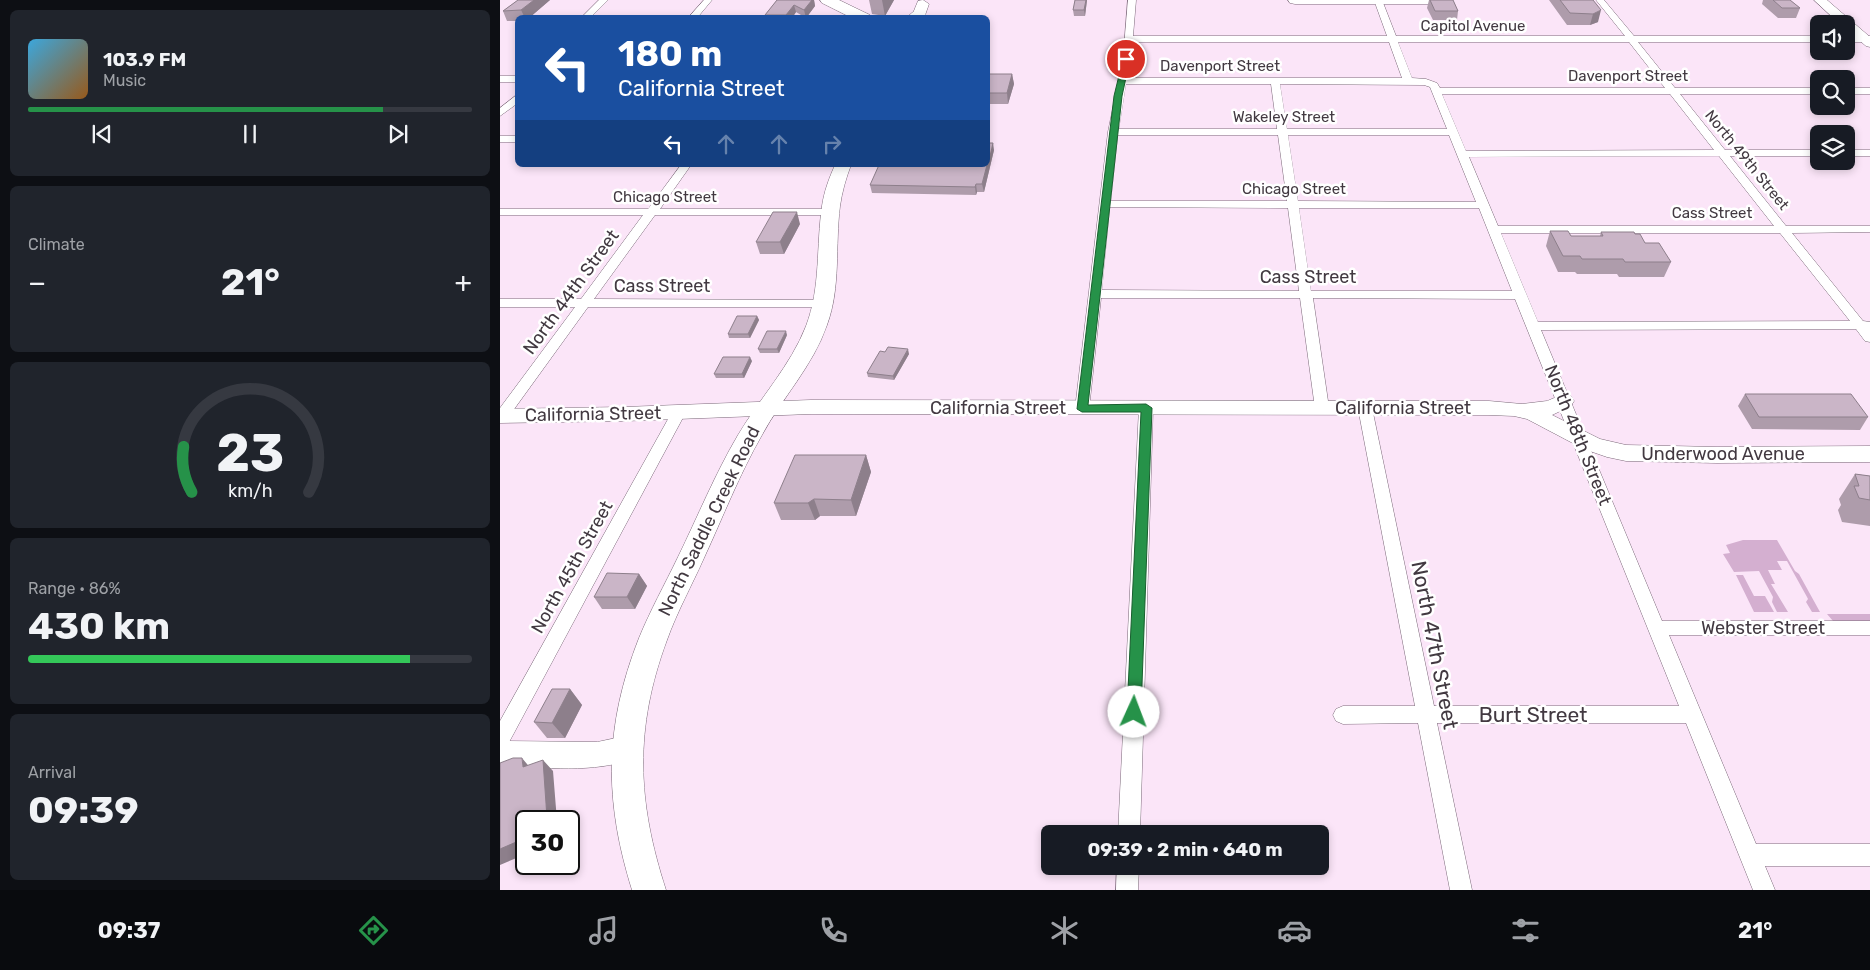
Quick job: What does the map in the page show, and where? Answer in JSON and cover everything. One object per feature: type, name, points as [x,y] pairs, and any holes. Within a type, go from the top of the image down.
[{"type":"highway","points":[[827,0],[862,10]]},
{"type":"highway","points":[[1295,0],[1440,0]]},
{"type":"main road","points":[[1820,0],[1869,41]]},
{"type":"main road","name":"North Saddle Creek Road","points":[[649,890],[640,867],[629,810],[626,782],[626,749],[634,696],[653,639],[735,462],[766,408],[808,344],[823,304],[826,287],[829,212],[833,187],[842,167]]},
{"type":"main road","points":[[1521,410],[1552,408],[1564,401]]},
{"type":"main road","name":"California Street","points":[[501,416],[766,408],[1489,408],[1521,410],[1544,417],[1580,438]]},
{"type":"main road","name":"Underwood Avenue","points":[[1580,438],[1612,451],[1642,455],[1870,454]]},
{"type":"main road","points":[[500,754],[597,755],[626,749]]},
{"type":"street","points":[[587,15],[604,0]]},
{"type":"street","points":[[695,15],[708,0]]},
{"type":"street","points":[[1082,409],[1105,204],[1114,132],[1125,71],[1132,0]]},
{"type":"street","points":[[1378,0],[1408,81],[1430,83],[1437,92]]},
{"type":"street","name":"North 49th Street","points":[[1600,0],[1783,230],[1865,325],[1870,338]]},
{"type":"street","name":"Capitol Avenue","points":[[1128,39],[1810,39]]},
{"type":"street","points":[[1855,40],[1869,41]]},
{"type":"street","points":[[500,79],[515,79]]},
{"type":"street","name":"Davenport Street","points":[[1122,81],[1408,81]]},
{"type":"street","points":[[1275,81],[1322,408]]},
{"type":"street","name":"Davenport Street","points":[[1437,92],[1810,91]]},
{"type":"street","points":[[1855,91],[1870,91]]},
{"type":"street","name":"North 48th Street","points":[[1437,92],[1764,890]]},
{"type":"street","points":[[500,113],[515,100]]},
{"type":"street","name":"Wakeley Street","points":[[1114,132],[1454,132]]},
{"type":"street","points":[[500,139],[515,139]]},
{"type":"street","points":[[1463,154],[1810,153]]},
{"type":"street","points":[[1855,153],[1870,153]]},
{"type":"street","name":"North 44th Street","points":[[501,416],[685,167]]},
{"type":"street","name":"Chicago Street","points":[[1105,204],[1484,205]]},
{"type":"street","name":"Chicago Street","points":[[500,212],[829,212]]},
{"type":"street","name":"Cass Street","points":[[1494,230],[1870,229]]},
{"type":"street","name":"Cass Street","points":[[1095,294],[1521,295]]},
{"type":"street","name":"Cass Street","points":[[500,303],[823,304]]},
{"type":"street","points":[[1534,326],[1865,325]]},
{"type":"street","points":[[1129,825],[1146,408]]},
{"type":"street","name":"North 47th Street","points":[[1365,408],[1461,890]]},
{"type":"street","name":"North 45th Street","points":[[500,740],[679,412]]},
{"type":"street","name":"Webster Street","points":[[1657,628],[1870,628]]},
{"type":"street","name":"Burt Street","points":[[1343,715],[1692,714]]},
{"type":"street","points":[[1750,855],[1870,855]]},
{"type":"street","points":[[1127,890],[1128,875]]},
{"type":"shaded area","points":[[1743,540],[1777,540],[1820,612],[1812,612],[1806,602],[1808,599],[1787,561],[1777,561],[1782,570],[1768,570],[1775,584],[1771,584],[1788,612],[1777,612],[1772,602],[1773,597],[1759,571],[1734,572],[1723,554],[1730,553],[1726,545]]},
{"type":"shaded area","points":[[1736,575],[1743,575],[1754,596],[1765,596],[1774,612],[1754,612]]},
{"type":"shaded area","points":[[1827,614],[1870,614],[1870,621],[1833,621]]},
{"type":"building","points":[[518,0],[534,0],[521,10],[503,11]]},
{"type":"building","points":[[777,0],[812,0],[804,10],[794,5],[786,15],[765,15]]},
{"type":"building","points":[[1075,0],[1086,0],[1084,10],[1073,10]]},
{"type":"building","points":[[1430,0],[1453,0],[1458,11],[1435,11]]},
{"type":"building","points":[[1560,0],[1593,0],[1601,10],[1593,14],[1570,13]]},
{"type":"building","points":[[1773,0],[1790,0],[1800,8],[1782,8]]},
{"type":"building","points":[[990,74],[1012,74],[1007,93],[990,93]]},
{"type":"building","points":[[990,143],[993,143],[990,156]]},
{"type":"building","points":[[878,167],[986,167],[982,184],[976,184],[975,187],[870,185]]},
{"type":"building","points":[[773,212],[797,212],[780,242],[756,242]]},
{"type":"building","points":[[1550,231],[1568,231],[1571,236],[1603,236],[1601,232],[1634,232],[1635,234],[1640,234],[1645,243],[1659,243],[1671,262],[1625,262],[1623,259],[1582,259],[1580,256],[1563,256]]},
{"type":"building","points":[[737,316],[757,316],[748,334],[728,334]]},
{"type":"building","points":[[767,331],[786,331],[777,349],[758,349]]},
{"type":"building","points":[[888,347],[908,349],[893,376],[867,373],[880,351],[885,352]]},
{"type":"building","points":[[723,357],[750,357],[742,374],[714,374]]},
{"type":"building","points":[[1745,394],[1851,394],[1868,417],[1759,417]]},
{"type":"building","points":[[795,455],[866,455],[851,500],[814,499],[808,503],[774,503]]},
{"type":"building","points":[[1855,474],[1870,476],[1870,500],[1859,498],[1854,486],[1859,486]]},
{"type":"building","points":[[607,573],[639,574],[627,597],[594,597]]},
{"type":"building","points":[[552,689],[570,689],[552,723],[534,722]]},
{"type":"building","points":[[513,758],[522,758],[523,767],[543,760],[546,810],[515,810],[515,843],[500,849],[500,763]]},
{"type":"route","points":[[1126,59],[1118,96],[1082,409],[1146,408],[1134,712]]}]
